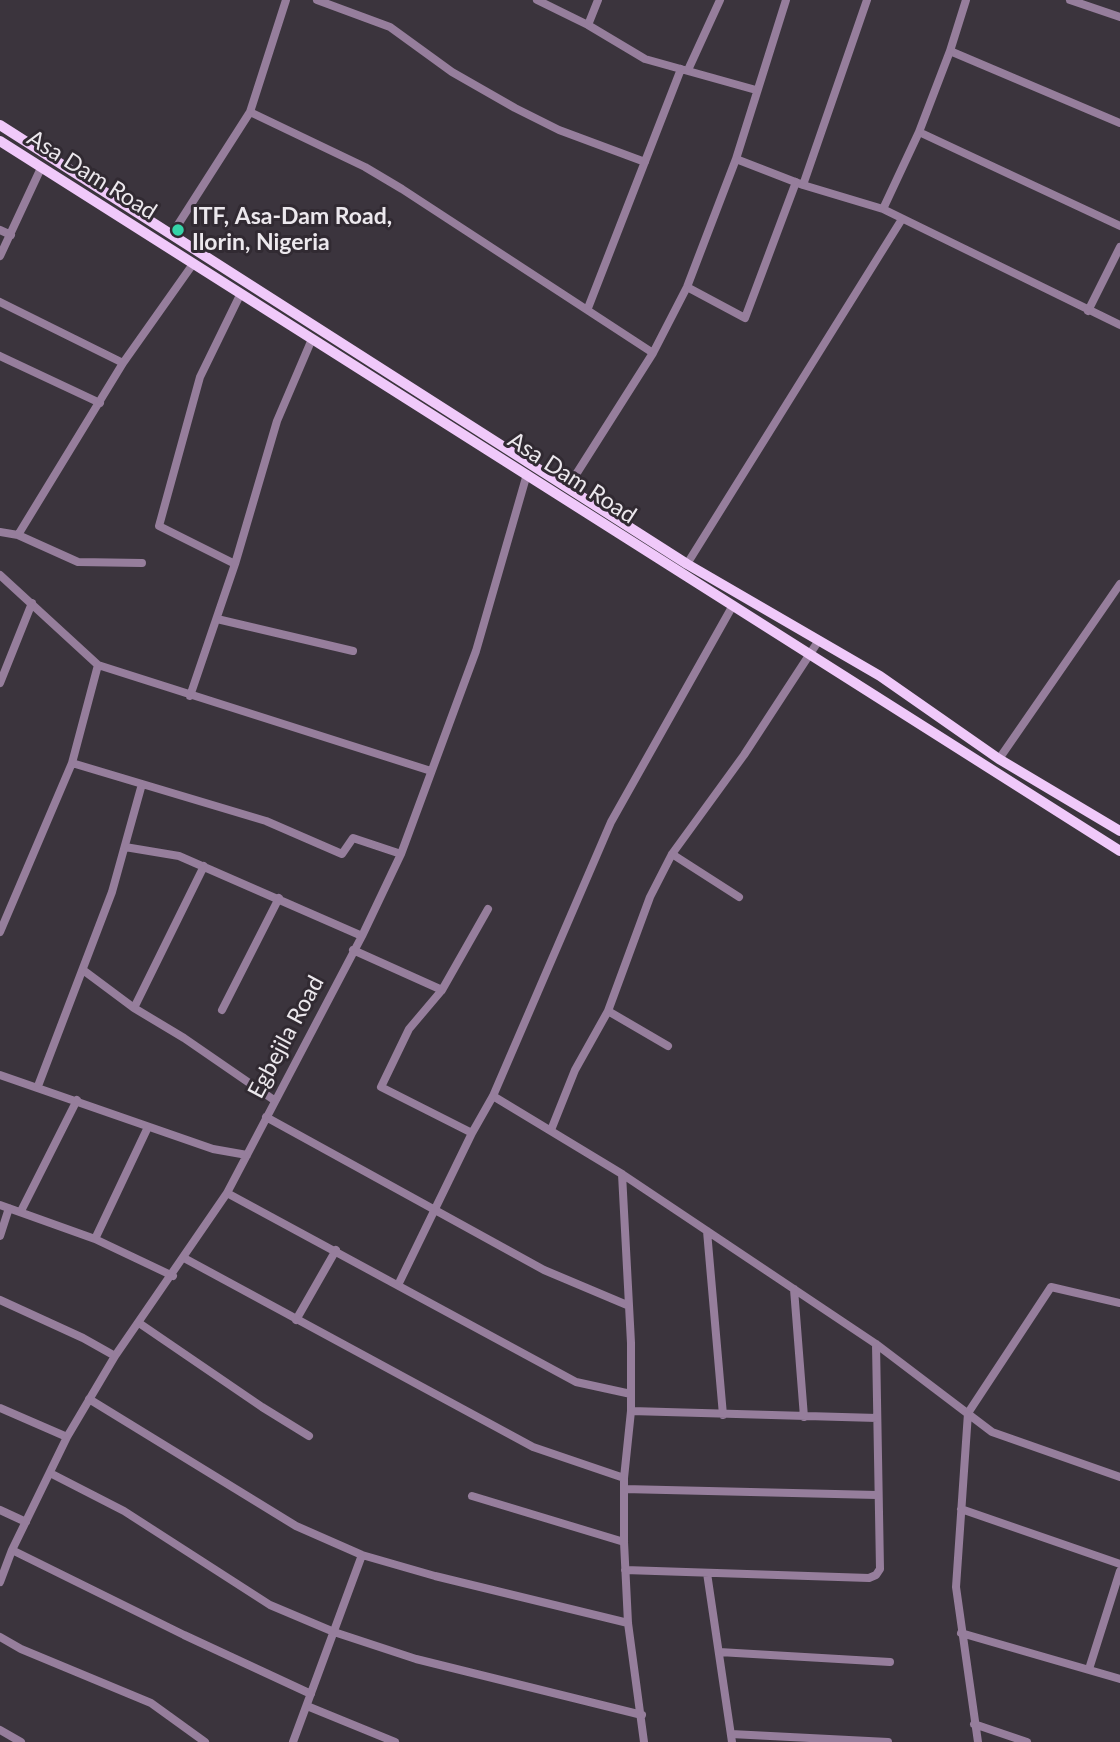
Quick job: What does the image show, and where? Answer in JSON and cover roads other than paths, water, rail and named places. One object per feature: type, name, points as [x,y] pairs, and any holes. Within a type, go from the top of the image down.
[{"type":"main road","name":"Asa Dam Road","points":[[0,125],[687,564],[880,676],[999,759],[1120,831]]},
{"type":"main road","name":"Asa Dam Road","points":[[0,141],[1120,851]]},
{"type":"main road","points":[[103,206],[111,195]]},
{"type":"street","points":[[172,234],[250,112],[286,0]]},
{"type":"street","points":[[317,0],[330,2],[390,27],[452,72],[559,130],[645,162]]},
{"type":"street","points":[[537,0],[588,24],[645,59],[756,90]]},
{"type":"street","points":[[588,24],[598,0]]},
{"type":"street","points":[[588,308],[684,70],[720,0]]},
{"type":"street","points":[[568,487],[653,352],[687,288],[736,159],[786,0]]},
{"type":"street","points":[[687,288],[745,318],[799,184],[867,0]]},
{"type":"street","points":[[883,209],[919,132],[966,0]]},
{"type":"street","points":[[1070,0],[1120,17]]},
{"type":"street","points":[[950,51],[1120,123]]},
{"type":"street","points":[[250,112],[365,167],[653,352]]},
{"type":"street","points":[[919,132],[1120,226]]},
{"type":"street","points":[[736,159],[799,184],[883,209],[1120,326]]},
{"type":"street","points":[[0,256],[41,168]]},
{"type":"street","points":[[687,564],[902,219]]},
{"type":"street","points":[[0,230],[10,235]]},
{"type":"street","points":[[1088,311],[1120,247]]},
{"type":"street","points":[[18,535],[123,363],[193,264]]},
{"type":"street","points":[[234,564],[159,527],[200,377],[241,293]]},
{"type":"street","points":[[0,302],[123,363]]},
{"type":"street","points":[[190,695],[234,564],[277,421],[312,339]]},
{"type":"street","points":[[0,356],[100,403]]},
{"type":"street","name":"Egbejila Road","points":[[0,1582],[12,1550],[67,1437],[114,1356],[173,1276],[227,1193],[362,936],[401,854],[477,651],[527,474]]},
{"type":"street","points":[[0,532],[18,535],[78,562],[142,563]]},
{"type":"street","points":[[0,575],[98,666],[431,771]]},
{"type":"street","points":[[999,759],[1120,584]]},
{"type":"street","points":[[0,683],[32,603]]},
{"type":"street","points":[[399,1283],[472,1133],[494,1096],[611,822],[732,607]]},
{"type":"street","points":[[216,619],[353,651]]},
{"type":"street","points":[[551,1130],[575,1070],[608,1011],[650,897],[672,854],[744,755],[819,640]]},
{"type":"street","points":[[0,932],[72,763],[98,666]]},
{"type":"street","points":[[72,763],[266,821],[342,854],[353,838],[401,854]]},
{"type":"street","points":[[38,1086],[83,970],[125,847],[142,784]]},
{"type":"street","points":[[125,847],[179,856],[362,936]]},
{"type":"street","points":[[672,854],[739,897]]},
{"type":"street","points":[[134,1008],[204,866]]},
{"type":"street","points":[[222,1010],[279,898]]},
{"type":"street","points":[[472,1133],[381,1087],[409,1029],[442,990],[488,909]]},
{"type":"street","points":[[353,950],[442,990]]},
{"type":"street","points":[[83,970],[134,1008],[184,1038],[274,1100]]},
{"type":"street","points":[[608,1011],[668,1046]]},
{"type":"street","points":[[0,1075],[38,1086],[212,1149],[247,1155]]},
{"type":"street","points":[[494,1096],[621,1174],[876,1344],[992,1432],[1120,1477]]},
{"type":"street","points":[[21,1211],[77,1100]]},
{"type":"street","points":[[266,1117],[544,1270],[627,1305]]},
{"type":"street","points":[[95,1239],[148,1127]]},
{"type":"street","points":[[621,1174],[631,1394],[624,1478],[625,1570],[628,1623],[644,1742]]},
{"type":"street","points":[[227,1193],[399,1283],[576,1382],[631,1394]]},
{"type":"street","points":[[0,1205],[95,1239],[173,1276]]},
{"type":"street","points":[[0,1236],[9,1208]]},
{"type":"street","points":[[707,1231],[723,1415]]},
{"type":"street","points":[[296,1321],[336,1250]]},
{"type":"street","points":[[184,1258],[533,1447],[624,1478]]},
{"type":"street","points":[[978,1742],[956,1587],[968,1413],[1051,1287],[1120,1303]]},
{"type":"street","points":[[794,1289],[804,1417]]},
{"type":"street","points":[[0,1300],[83,1338],[114,1356]]},
{"type":"street","points":[[139,1323],[309,1436]]},
{"type":"street","points":[[625,1570],[869,1578],[876,1576],[880,1569],[876,1344]]},
{"type":"street","points":[[89,1399],[296,1527],[362,1555],[435,1576],[628,1623]]},
{"type":"street","points":[[0,1408],[67,1437]]},
{"type":"street","points":[[631,1411],[877,1418]]},
{"type":"street","points":[[50,1473],[124,1511],[270,1605],[334,1632],[429,1663],[642,1715]]},
{"type":"street","points":[[624,1489],[877,1494]]},
{"type":"street","points":[[472,1496],[624,1542]]},
{"type":"street","points":[[961,1509],[1120,1564]]},
{"type":"street","points":[[0,1510],[26,1521]]},
{"type":"street","points":[[12,1550],[311,1694]]},
{"type":"street","points":[[293,1742],[362,1555]]},
{"type":"street","points":[[1089,1669],[1120,1571]]},
{"type":"street","points":[[707,1573],[731,1738],[888,1742]]},
{"type":"street","points":[[961,1633],[1120,1679]]},
{"type":"street","points":[[0,1637],[21,1649],[151,1703],[205,1742]]},
{"type":"street","points":[[719,1652],[890,1662]]},
{"type":"street","points":[[307,1706],[395,1742]]},
{"type":"street","points":[[974,1724],[1027,1742]]},
{"type":"street","points":[[0,1730],[21,1742]]},
{"type":"place","name":"ITF, Asa-Dam Road, Ilorin, Nigeria","points":[[178,230]]}]
